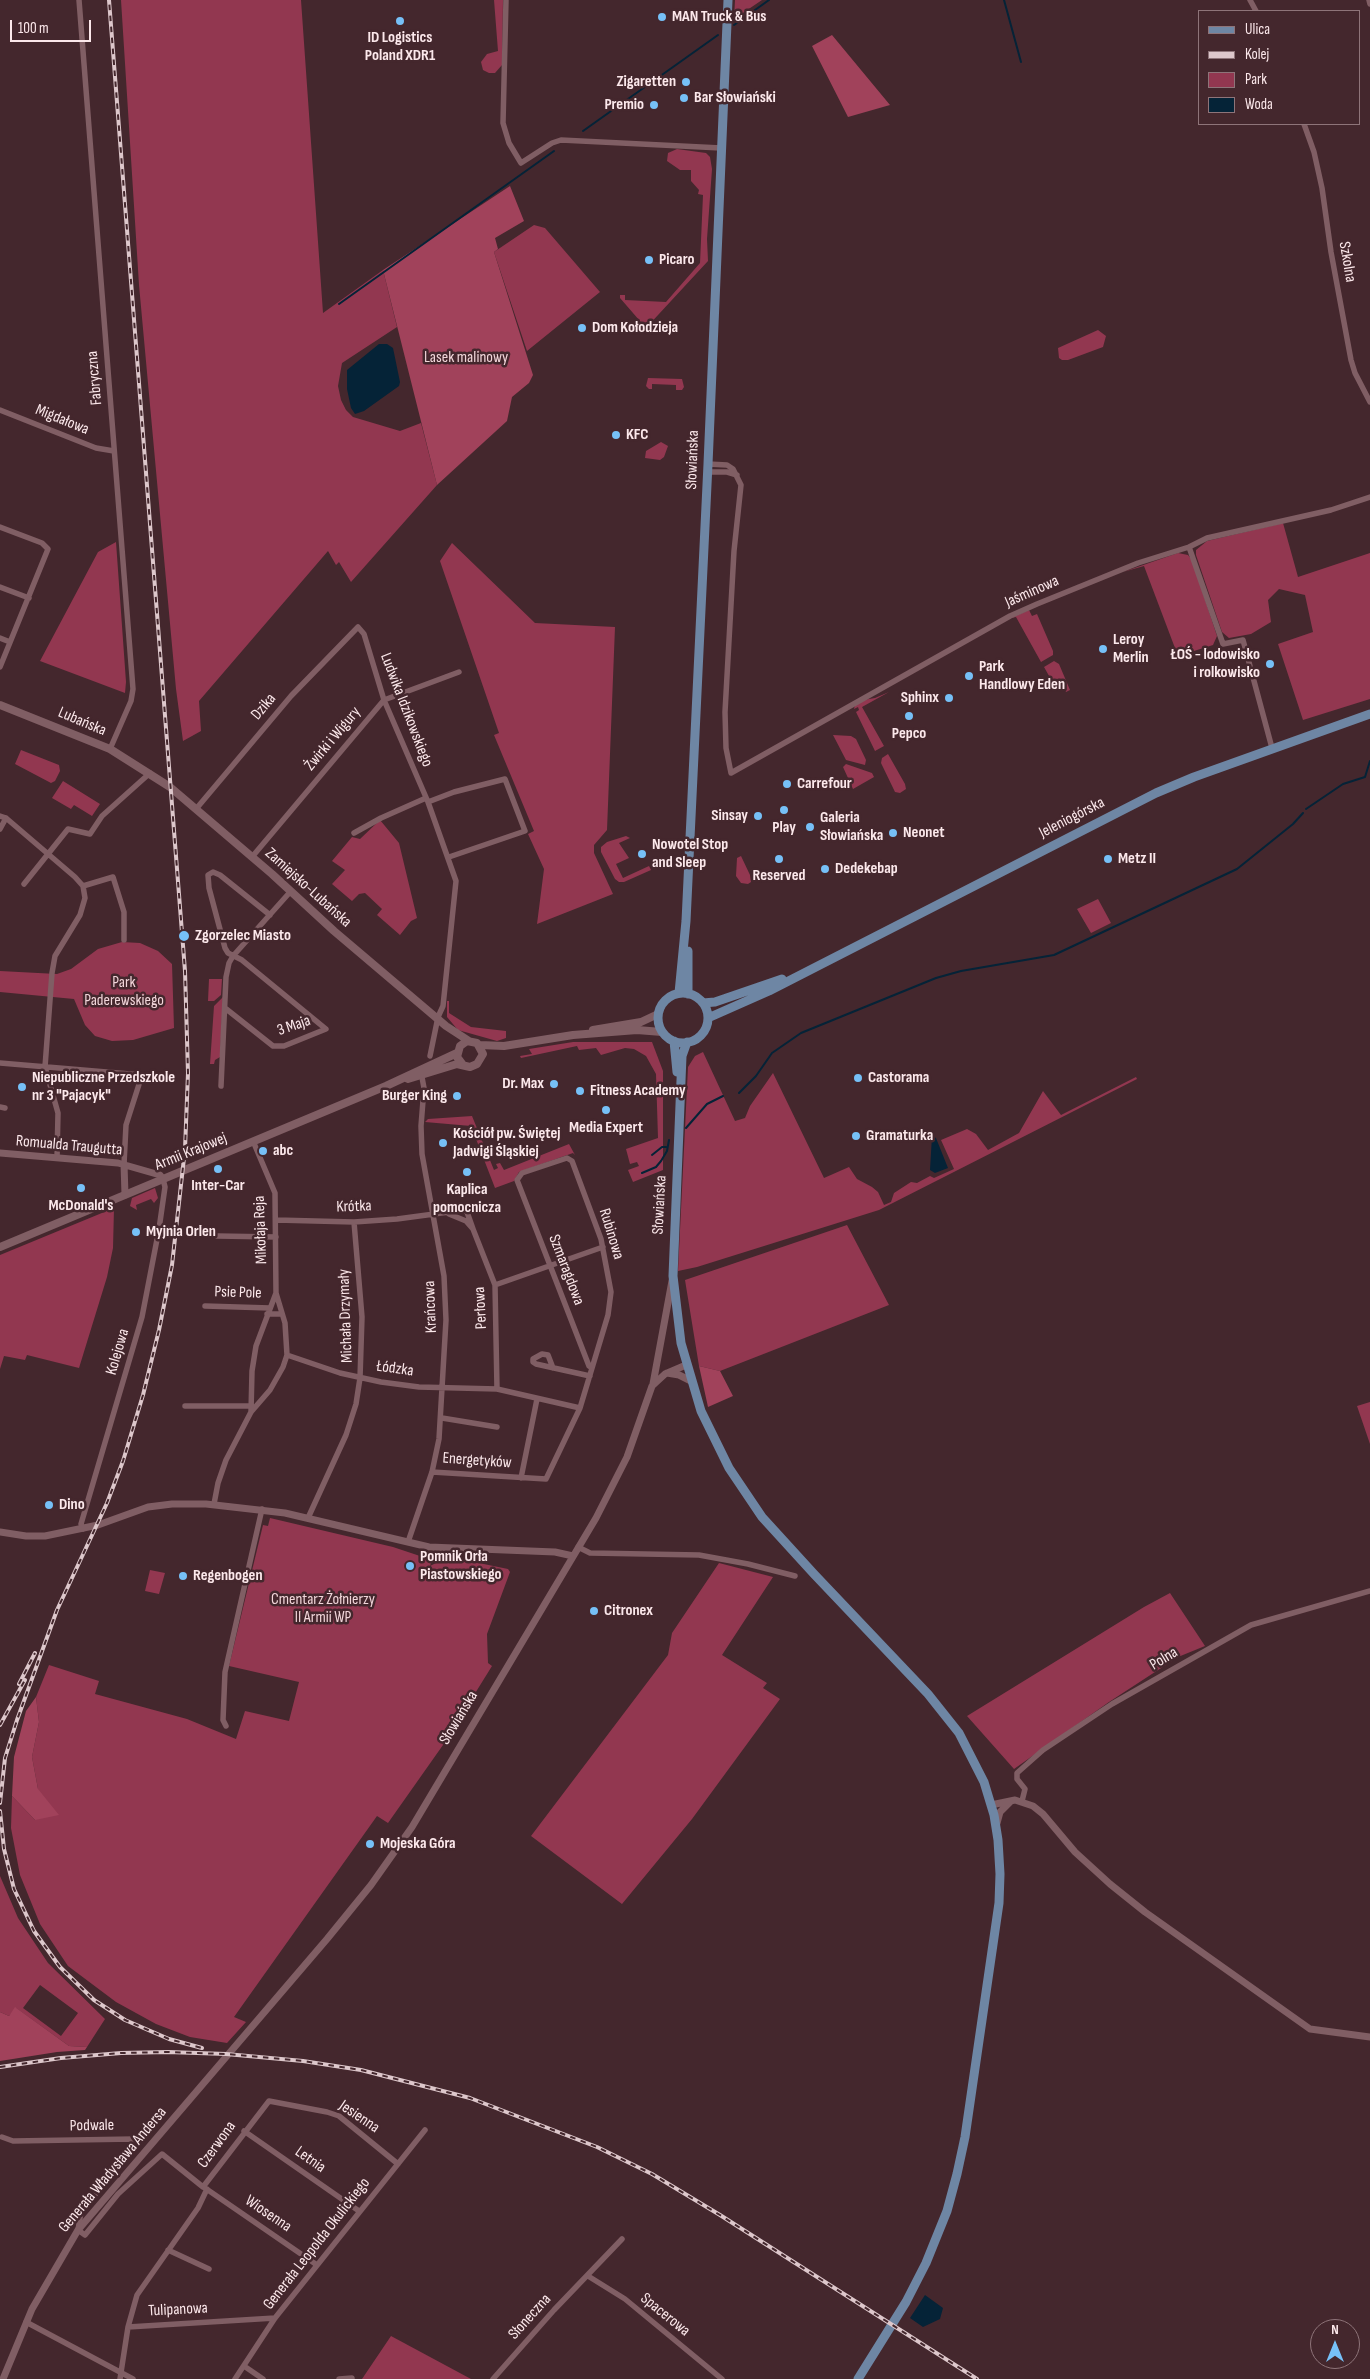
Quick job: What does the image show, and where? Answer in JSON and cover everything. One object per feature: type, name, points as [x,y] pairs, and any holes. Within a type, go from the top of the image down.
[{"type":"main road","name":"Słowiańska","points":[[684,994],[728,0]]},
{"type":"main road","name":"Lubańska","points":[[0,705],[110,749],[150,773]]},
{"type":"main road","name":"Jeleniogórska","points":[[708,1018],[769,991],[798,974],[1156,793],[1272,748],[1370,714]]},
{"type":"main road","name":"Zamiejsko-Lubańska","points":[[150,773],[196,809],[334,931],[438,1017],[446,1026],[469,1041]]},
{"type":"main road","name":"Jeleniogórska","points":[[703,1003],[715,1002],[798,974]]},
{"type":"main road","points":[[504,1046],[483,1056],[480,1062],[474,1066],[463,1065],[457,1051],[463,1043],[469,1041],[480,1045],[504,1046],[641,1022],[658,1014],[664,1002],[671,996],[684,994],[703,1003],[708,1018],[702,1033],[687,1042],[674,1041],[662,1032],[648,1030],[573,1035]]},
{"type":"main road","points":[[658,1014],[662,1032]]},
{"type":"main road","name":"Zamiejsko-Lubańska","points":[[446,1026],[457,1051]]},
{"type":"main road","name":"Słowiańska","points":[[674,1041],[678,1135]]},
{"type":"main road","name":"Słowiańska","points":[[687,1042],[682,1056],[673,1276],[677,1321],[686,1365],[714,1441],[750,1501],[781,1539],[928,1694],[952,1724],[976,1762],[996,1826],[1000,1861],[999,1903],[966,2127],[957,2174],[947,2211],[926,2263],[906,2302],[858,2379]]},
{"type":"main road","points":[[480,1045],[483,1056]]},
{"type":"main road","name":"Armii Krajowej","points":[[0,1247],[421,1072],[448,1059],[457,1051]]},
{"type":"main road","name":"Armii Krajowej","points":[[421,1072],[457,1064],[463,1065]]},
{"type":"street","name":"Fabryczna","points":[[79,0],[133,689],[131,701],[110,749]]},
{"type":"street","points":[[506,0],[503,123],[509,143],[522,163],[552,143],[560,140],[721,148]]},
{"type":"street","points":[[1369,0],[1370,4]]},
{"type":"street","name":"Szkolna","points":[[1304,125],[1314,152],[1322,188],[1331,252],[1355,373],[1370,402]]},
{"type":"street","name":"Migdałowa","points":[[0,410],[96,448],[114,451]]},
{"type":"street","name":"Jaśminowa","points":[[708,468],[739,476],[741,485],[734,551],[725,712],[726,748],[731,773],[1010,616],[1138,563],[1190,547],[1206,538],[1331,510],[1370,497]]},
{"type":"street","points":[[0,527],[47,546],[47,554],[0,667]]},
{"type":"street","points":[[1190,547],[1223,644],[1243,640],[1272,748]]},
{"type":"street","points":[[0,587],[29,598]]},
{"type":"street","name":"Ludwika Idzikowskiego","points":[[358,627],[364,634],[384,700],[427,800],[449,856],[456,881],[457,892],[443,1006],[438,1017],[430,1056]]},
{"type":"street","name":"Dzika","points":[[196,809],[291,696],[358,627]]},
{"type":"street","points":[[0,638],[10,642]]},
{"type":"street","name":"Żwirki i Wigury","points":[[252,857],[384,700],[459,672]]},
{"type":"street","points":[[24,884],[68,830],[90,834],[102,816],[150,773]]},
{"type":"street","points":[[354,833],[427,800],[505,779],[526,831],[449,856]]},
{"type":"street","points":[[0,828],[3,817],[49,854],[83,886],[85,898],[80,915],[53,960],[45,1067],[58,1113],[57,1158]]},
{"type":"street","points":[[233,956],[225,948],[209,888],[208,875],[213,872],[220,875],[270,915]]},
{"type":"street","points":[[83,886],[113,877],[124,912],[124,940]]},
{"type":"street","points":[[221,1086],[227,969],[233,956],[290,891]]},
{"type":"street","name":"3 Maja","points":[[225,1008],[274,1046],[284,1046],[326,1029],[242,960],[233,956]]},
{"type":"street","points":[[0,1063],[142,1075],[126,1125],[125,1195]]},
{"type":"street","name":"Krańcowa","points":[[408,1542],[432,1472],[442,1418],[444,1387],[446,1297],[421,1140],[424,1088],[421,1072]]},
{"type":"street","name":"Mikołaja Reja","points":[[250,1409],[270,1390],[287,1355],[287,1340],[276,1293],[275,1193],[253,1141]]},
{"type":"street","name":"Romualda Traugutta","points":[[0,1153],[124,1164],[160,1175],[163,1179]]},
{"type":"street","name":"Rubinowa","points":[[517,1180],[522,1173],[567,1158],[570,1160],[603,1247],[611,1298],[580,1408]]},
{"type":"street","name":"Kolejowa","points":[[83,1529],[81,1524],[142,1317],[164,1197],[165,1187],[163,1179]]},
{"type":"street","name":"Szmaragdowa","points":[[517,1180],[589,1366],[592,1368]]},
{"type":"street","name":"Perłowa","points":[[432,1214],[464,1210],[466,1212],[495,1285],[496,1389]]},
{"type":"street","name":"Krótka","points":[[276,1220],[354,1222],[432,1214]]},
{"type":"street","name":"Michała Drzymały","points":[[308,1518],[346,1435],[356,1404],[360,1378],[362,1317],[354,1222]]},
{"type":"street","points":[[217,1236],[276,1237]]},
{"type":"street","points":[[495,1285],[549,1264],[603,1247]]},
{"type":"street","points":[[652,1386],[673,1276]]},
{"type":"street","name":"Mikołaja Reja","points":[[214,1504],[226,1460],[250,1409],[256,1346],[276,1293]]},
{"type":"street","name":"Psie Pole","points":[[205,1306],[268,1311],[282,1314]]},
{"type":"street","name":"Łódzka","points":[[287,1355],[360,1378],[398,1385],[444,1387]]},
{"type":"street","name":"Słowiańska","points":[[218,2067],[366,1892],[412,1827],[573,1556],[627,1457],[652,1386],[667,1373],[686,1365]]},
{"type":"street","points":[[553,1368],[590,1376]]},
{"type":"street","points":[[667,1373],[680,1375],[691,1381]]},
{"type":"street","points":[[444,1387],[496,1389],[580,1408]]},
{"type":"street","name":"Energetyków","points":[[521,1478],[537,1399]]},
{"type":"street","points":[[184,1406],[250,1409]]},
{"type":"street","name":"Energetyków","points":[[432,1472],[542,1480],[549,1477],[580,1408]]},
{"type":"street","points":[[442,1418],[497,1427]]},
{"type":"street","points":[[0,1532],[26,1536],[45,1536],[83,1529],[148,1507],[172,1504],[214,1504],[262,1509],[408,1542],[444,1548],[555,1552],[573,1556]]},
{"type":"street","points":[[226,1726],[223,1720],[225,1672],[262,1509]]},
{"type":"street","points":[[578,1547],[590,1553],[700,1555],[795,1576]]},
{"type":"street","name":"Polna","points":[[1022,1801],[1024,1789],[1017,1779],[1017,1773],[1044,1750],[1112,1704],[1251,1625],[1370,1591]]},
{"type":"street","points":[[991,1805],[1011,1800],[1022,1801],[1038,1810],[1086,1864],[1138,1906],[1310,2029],[1370,2037]]},
{"type":"street","points":[[996,1826],[1000,1812],[1011,1800]]},
{"type":"street","name":"Generała Władysława Andersa","points":[[3,2379],[26,2322],[57,2264],[78,2230],[218,2067]]},
{"type":"street","name":"Czerwona","points":[[78,2230],[86,2235],[118,2194],[162,2154],[205,2188],[244,2131],[269,2101]]},
{"type":"street","name":"Jesienna","points":[[269,2101],[339,2116],[398,2164]]},
{"type":"street","name":"Generała Leopolda Okulickiego","points":[[235,2379],[276,2318],[425,2130]]},
{"type":"street","name":"Letnia","points":[[244,2131],[360,2211]]},
{"type":"street","name":"Podwale","points":[[2,2137],[13,2141],[134,2139],[134,2146],[82,2212],[78,2230]]},
{"type":"street","points":[[128,2327],[137,2295],[198,2208],[205,2188]]},
{"type":"street","name":"Wiosenna","points":[[205,2188],[317,2265]]},
{"type":"street","name":"Słoneczna","points":[[493,2379],[554,2310],[622,2239]]},
{"type":"street","points":[[168,2250],[209,2269]]},
{"type":"street","name":"Spacerowa","points":[[588,2276],[625,2299],[722,2379]]},
{"type":"street","name":"Tulipanowa","points":[[121,2376],[128,2327],[276,2318]]},
{"type":"street","points":[[26,2322],[121,2376],[133,2379]]},
{"type":"street","points":[[244,2366],[263,2379]]},
{"type":"street","points":[[339,2379],[352,2378]]},
{"type":"green space","points":[[121,0],[301,0],[323,313],[383,270],[397,327],[342,363],[338,386],[341,400],[346,410],[353,417],[400,431],[421,423],[437,485],[351,582],[339,562],[336,565],[328,551],[199,701],[201,731],[183,741],[176,689],[139,285]]},
{"type":"green space","points":[[494,0],[503,0],[502,65],[495,73],[489,73],[483,70],[481,62],[487,54],[498,51]]},
{"type":"green space","points":[[735,0],[762,0],[734,19]]},
{"type":"green space","points":[[832,35],[890,105],[848,117],[812,46]]},
{"type":"green space","points":[[677,149],[706,153],[710,157],[712,169],[707,239],[708,261],[646,328],[620,298],[620,295],[625,295],[625,300],[666,302],[700,263],[703,195],[698,194],[699,190],[691,181],[691,170],[680,170],[667,161],[668,153]]},
{"type":"green space","name":"Lasek malinowy","points":[[510,186],[524,221],[495,238],[498,249],[494,252],[533,375],[529,383],[512,397],[507,421],[437,485],[383,270]]},
{"type":"green space","points":[[534,225],[545,228],[600,292],[527,351],[494,252]]},
{"type":"green space","points":[[1098,330],[1106,336],[1103,347],[1068,360],[1059,358],[1058,348]]},
{"type":"green space","points":[[648,378],[682,379],[684,387],[682,390],[676,390],[676,385],[652,384],[652,389],[649,389],[646,386]]},
{"type":"green space","points":[[661,442],[668,446],[664,457],[660,460],[645,458],[646,451]]},
{"type":"green space","points":[[1283,523],[1298,577],[1370,553],[1370,699],[1303,720],[1278,644],[1313,632],[1305,595],[1279,589],[1268,600],[1271,622],[1251,634],[1229,638],[1222,632],[1196,555],[1196,550],[1207,541]]},
{"type":"green space","points":[[116,542],[126,682],[125,693],[40,661],[98,552]]},
{"type":"green space","points":[[452,543],[535,623],[615,627],[607,830],[594,845],[594,853],[613,894],[537,924],[544,869],[528,834],[534,831],[494,735],[499,733],[440,561]]},
{"type":"green space","points":[[1178,553],[1188,555],[1192,560],[1217,636],[1213,645],[1178,656],[1144,566],[1123,572]]},
{"type":"green space","points":[[1029,610],[1032,616],[1037,614],[1053,651],[1053,655],[1041,662],[1016,617],[1011,618]]},
{"type":"green space","points":[[1054,661],[1059,664],[1070,690],[1066,692],[1063,685],[1057,690],[1044,667]]},
{"type":"green space","points":[[889,692],[862,707],[884,746],[875,751],[856,712],[859,710],[858,707],[854,709],[855,705],[863,700],[875,698]]},
{"type":"green space","points":[[833,735],[851,736],[856,739],[866,760],[865,765],[846,760]]},
{"type":"green space","points":[[21,750],[59,765],[60,771],[55,781],[51,783],[15,764]]},
{"type":"green space","points":[[888,754],[905,784],[906,789],[900,793],[895,792],[881,763],[882,758]]},
{"type":"green space","points":[[846,764],[872,773],[874,777],[853,789],[843,767]]},
{"type":"green space","points":[[63,781],[100,804],[92,816],[74,805],[71,809],[52,798]]},
{"type":"green space","points":[[380,820],[399,843],[417,918],[411,921],[400,935],[377,915],[382,909],[365,893],[359,894],[352,901],[332,884],[345,870],[332,861],[352,837],[360,839]]},
{"type":"green space","points":[[626,836],[630,838],[619,843],[629,858],[616,864],[623,878],[649,866],[651,870],[624,882],[619,882],[615,879],[601,852],[601,847],[607,842]]},
{"type":"green space","points":[[741,856],[750,875],[751,882],[748,884],[741,883],[736,876],[737,858]]},
{"type":"green space","points":[[1098,899],[1111,923],[1091,933],[1077,909]]},
{"type":"green space","name":"Park Paderewskiego","points":[[122,942],[140,943],[158,951],[172,964],[174,1028],[133,1040],[112,1041],[95,1036],[85,1025],[74,999],[0,992],[0,971],[57,974],[71,969],[98,949]]},
{"type":"green space","points":[[209,979],[222,979],[221,995],[214,1001],[208,1001]]},
{"type":"green space","points":[[223,997],[220,1057],[215,1060],[214,1064],[210,1064],[214,1006]]},
{"type":"green space","points":[[447,1001],[449,1001],[449,1013],[471,1027],[506,1031],[506,1038],[497,1041],[458,1030],[447,1017]]},
{"type":"green space","points":[[573,1042],[652,1042],[663,1071],[663,1170],[633,1182],[628,1170],[639,1166],[637,1162],[630,1164],[626,1149],[658,1138],[656,1074],[646,1056],[634,1049],[625,1048],[601,1055],[596,1048],[579,1050],[577,1046],[521,1058],[520,1056],[532,1054],[529,1049]]},
{"type":"green space","points":[[703,1052],[735,1121],[745,1118],[750,1106],[773,1073],[824,1178],[849,1167],[857,1179],[878,1192],[884,1205],[891,1202],[894,1193],[911,1182],[917,1183],[930,1176],[934,1178],[954,1169],[941,1140],[967,1129],[976,1134],[988,1150],[1019,1133],[1043,1091],[1061,1115],[1136,1077],[1137,1079],[879,1210],[697,1267],[678,1271],[688,1067],[695,1056]]},
{"type":"green space","points":[[472,1116],[494,1170],[498,1168],[496,1164],[500,1163],[504,1170],[569,1144],[575,1155],[573,1153],[519,1172],[514,1181],[495,1188],[471,1126],[425,1122],[428,1119]]},
{"type":"green space","points":[[155,1188],[158,1198],[154,1203],[151,1199],[136,1205],[137,1210],[130,1206],[132,1198]]},
{"type":"green space","points":[[114,1208],[113,1248],[107,1277],[79,1368],[27,1355],[25,1360],[4,1356],[0,1369],[0,1255]]},
{"type":"green space","points":[[847,1225],[889,1305],[720,1371],[699,1366],[685,1280]]},
{"type":"green space","points":[[699,1366],[720,1371],[733,1396],[708,1407]]},
{"type":"green space","points":[[1370,1402],[1370,1444],[1357,1406]]},
{"type":"green space","name":"Cmentarz Żołnierzy II Armii WP","points":[[270,1518],[393,1547],[432,1560],[430,1566],[440,1561],[474,1562],[508,1569],[510,1572],[487,1634],[488,1663],[492,1666],[443,1745],[388,1823],[377,1816],[234,2017],[246,2022],[227,2043],[190,2037],[156,2024],[116,2002],[68,1966],[40,1924],[20,1875],[11,1828],[12,1796],[35,1820],[38,1789],[32,1757],[39,1722],[36,1697],[49,1665],[99,1681],[95,1694],[187,1719],[236,1739],[245,1711],[289,1721],[299,1682],[229,1666],[263,1525],[268,1526]]},
{"type":"green space","points":[[719,1563],[773,1577],[722,1655],[767,1683],[763,1688],[780,1699],[692,1819],[622,1904],[531,1836],[668,1655],[672,1633]]},
{"type":"green space","points":[[150,1570],[165,1573],[159,1594],[145,1591]]},
{"type":"green space","points":[[1170,1593],[1205,1646],[1178,1657],[1109,1702],[1014,1769],[967,1716],[1144,1607]]},
{"type":"green space","points":[[36,1697],[39,1722],[32,1757],[38,1789],[59,1815],[35,1820],[12,1796],[14,1757],[26,1711]]},
{"type":"green space","points":[[0,1876],[18,1918],[48,1963],[105,2019],[87,2047],[69,2046],[16,2008],[9,2016],[0,2012]],"holes":[[[40,1985],[78,2013],[61,2036],[23,2008]]]},
{"type":"green space","points":[[15,2007],[69,2046],[87,2047],[85,2050],[57,2052],[0,2061],[0,2012],[9,2016]]},
{"type":"green space","points":[[391,2336],[471,2379],[362,2379]]},
{"type":"water","points":[[379,344],[387,344],[393,348],[400,382],[399,386],[364,411],[355,414],[351,408],[347,389],[347,370]]},
{"type":"water","points":[[932,1136],[936,1138],[948,1168],[935,1173],[930,1170]]},
{"type":"water","points":[[925,2295],[943,2308],[940,2319],[923,2327],[910,2318]]},
{"type":"waterway","points":[[734,25],[769,0]]},
{"type":"waterway","points":[[1004,0],[1021,62]]},
{"type":"waterway","points":[[583,131],[718,35]]},
{"type":"waterway","points":[[339,304],[554,151]]},
{"type":"waterway","points":[[1306,809],[1343,784],[1365,777],[1370,761]]},
{"type":"waterway","points":[[739,1093],[756,1076],[772,1053],[801,1033],[936,978],[961,971],[1054,955],[1237,869],[1293,824],[1303,813]]},
{"type":"waterway","points":[[686,1128],[707,1104],[723,1096]]},
{"type":"waterway","points":[[642,1173],[656,1167],[661,1161],[667,1151],[669,1140]]},
{"type":"waterway","points":[[652,1155],[662,1147],[666,1147]]},
{"type":"railway","points":[[0,1803],[5,1758],[17,1720],[57,1610],[107,1503],[123,1461],[143,1395],[172,1265],[185,1149],[188,1073],[185,971],[109,0]]},
{"type":"railway","points":[[19,1684],[35,1653]]},
{"type":"railway","points":[[0,1725],[25,1680]]},
{"type":"railway","points":[[0,1811],[4,1849],[14,1889],[34,1931],[60,1967],[94,2000],[125,2020],[169,2039],[202,2048]]},
{"type":"railway","points":[[0,2067],[61,2058],[121,2053],[226,2054],[303,2061],[361,2070],[470,2098],[597,2147],[652,2174],[720,2215],[977,2379]]},
{"type":"place","name":"MAN Truck & Bus","points":[[662,17]]},
{"type":"place","name":"ID Logistics Poland XDR1","points":[[400,21]]},
{"type":"place","name":"Zigaretten","points":[[686,82]]},
{"type":"place","name":"Bar Słowiański","points":[[684,98]]},
{"type":"place","name":"Premio","points":[[654,105]]},
{"type":"place","name":"Picaro","points":[[649,260]]},
{"type":"place","name":"Dom Kołodzieja","points":[[582,328]]},
{"type":"place","name":"KFC","points":[[616,435]]},
{"type":"place","name":"Leroy Merlin","points":[[1103,649]]},
{"type":"place","name":"ŁOŚ - lodowisko i rolkowisko","points":[[1270,664]]},
{"type":"place","name":"Park Handlowy Eden","points":[[969,676]]},
{"type":"place","name":"Sphinx","points":[[949,698]]},
{"type":"place","name":"Pepco","points":[[909,716]]},
{"type":"place","name":"Carrefour","points":[[787,784]]},
{"type":"place","name":"Play","points":[[784,810]]},
{"type":"place","name":"Sinsay","points":[[758,816]]},
{"type":"place","name":"Galeria Słowiańska","points":[[810,827]]},
{"type":"place","name":"Neonet","points":[[893,833]]},
{"type":"place","name":"Nowotel Stop and Sleep","points":[[642,854]]},
{"type":"place","name":"Reserved","points":[[779,859]]},
{"type":"place","name":"Metz II","points":[[1108,859]]},
{"type":"place","name":"Dedekebap","points":[[825,869]]},
{"type":"place","name":"Zgorzelec Miasto","points":[[184,936]]},
{"type":"place","name":"Castorama","points":[[858,1078]]},
{"type":"place","name":"Dr. Max","points":[[554,1084]]},
{"type":"place","name":"Niepubliczne Przedszkole nr 3 \"Pajacyk\"","points":[[22,1087]]},
{"type":"place","name":"Fitness Academy","points":[[580,1091]]},
{"type":"place","name":"Burger King","points":[[457,1096]]},
{"type":"place","name":"Media Expert","points":[[606,1110]]},
{"type":"place","name":"Gramaturka","points":[[856,1136]]},
{"type":"place","name":"Kościół pw. Świętej Jadwigi Śląskiej","points":[[443,1143]]},
{"type":"place","name":"abc","points":[[263,1151]]},
{"type":"place","name":"Inter-Car","points":[[218,1169]]},
{"type":"place","name":"Kaplica pomocnicza","points":[[467,1172]]},
{"type":"place","name":"McDonald's","points":[[81,1188]]},
{"type":"place","name":"Myjnia Orlen","points":[[136,1232]]},
{"type":"place","name":"Dino","points":[[49,1505]]},
{"type":"place","name":"Pomnik Orła Piastowskiego","points":[[410,1566]]},
{"type":"place","name":"Regenbogen","points":[[183,1576]]},
{"type":"place","name":"Citronex","points":[[594,1611]]},
{"type":"place","name":"Mojeska Góra","points":[[370,1844]]}]
